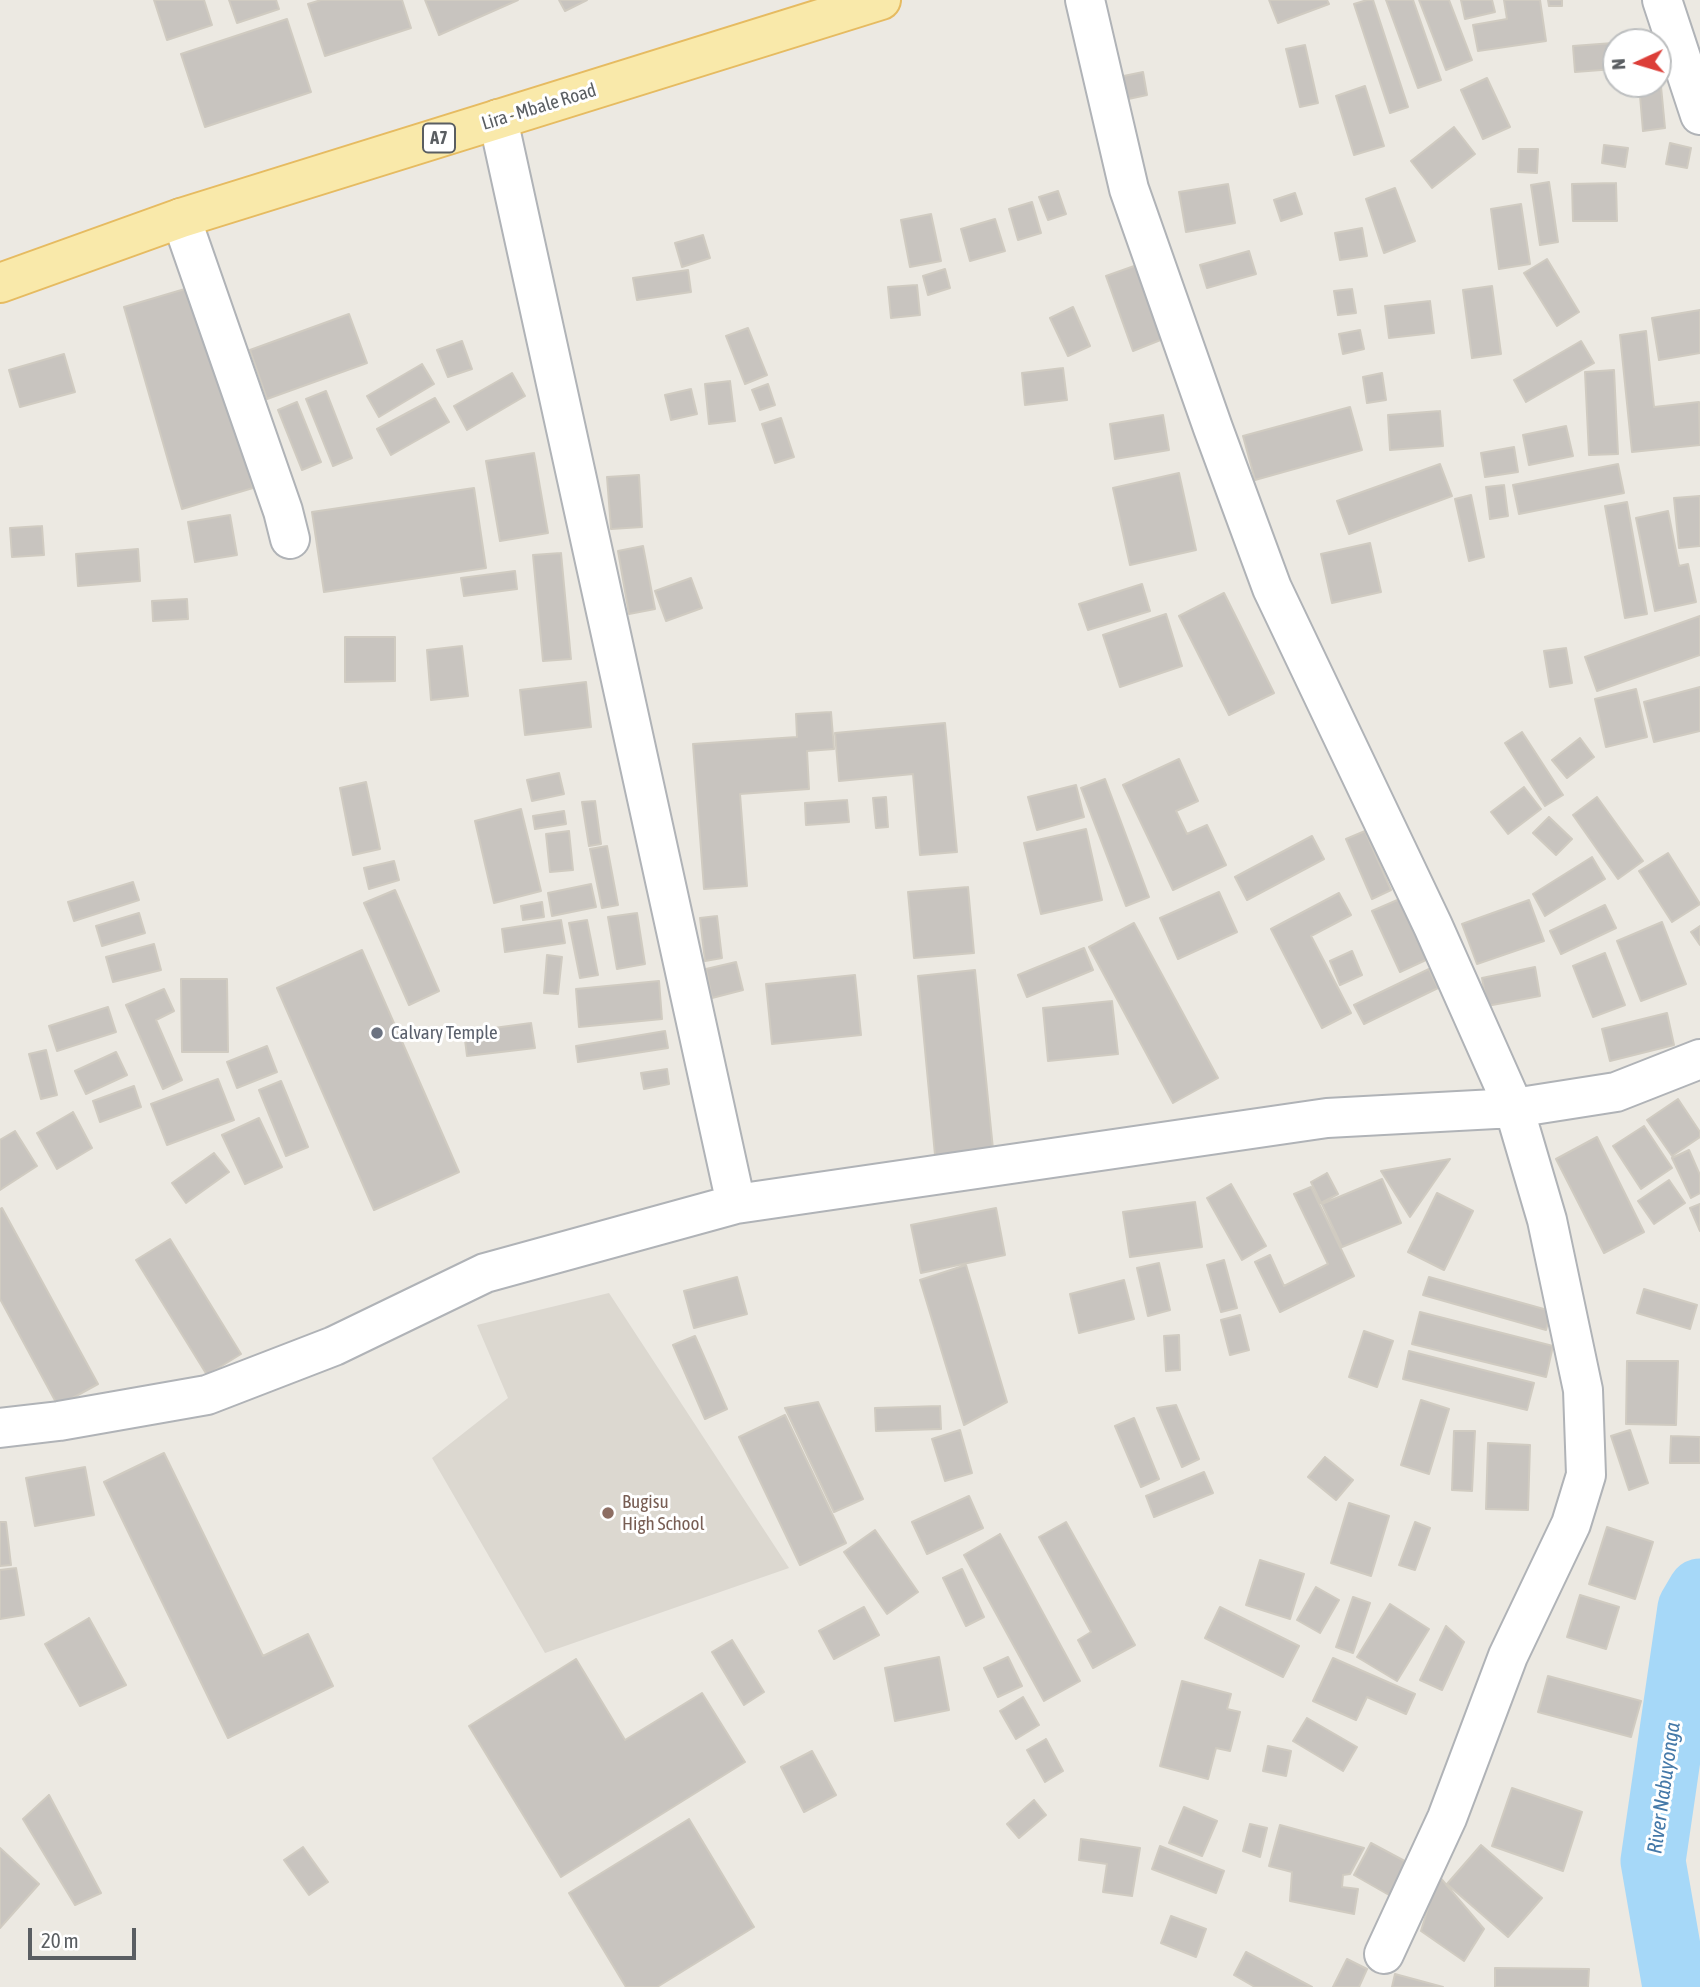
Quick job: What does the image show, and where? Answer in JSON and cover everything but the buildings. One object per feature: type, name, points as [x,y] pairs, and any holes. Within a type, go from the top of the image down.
[{"type":"main road","name":"Lira - Mbale Road","points":[[0,283],[181,218],[881,0]]},
{"type":"street","points":[[1085,0],[1129,189],[1272,588],[1433,926],[1514,1108],[1547,1220],[1583,1390],[1586,1475],[1571,1524],[1508,1656],[1447,1818],[1384,1954]]},
{"type":"street","points":[[1662,0],[1700,115]]},
{"type":"street","points":[[498,119],[736,1204]]},
{"type":"street","points":[[181,218],[284,512],[290,539]]},
{"type":"street","points":[[0,1428],[59,1421],[207,1395],[334,1346],[485,1273],[736,1204],[1327,1118],[1514,1108],[1616,1092],[1700,1059]]},
{"type":"shaded area","name":"Bugisu High School","points":[[609,1293],[789,1568],[545,1653],[432,1458],[508,1398],[477,1325]]},
{"type":"waterway","name":"River Nabuyonga","points":[[1675,1987],[1653,1861],[1690,1608],[1700,1591]]},
{"type":"place","name":"Calvary Temple","points":[[377,1033]]},
{"type":"place","name":"Bugisu High School","points":[[608,1513]]}]
